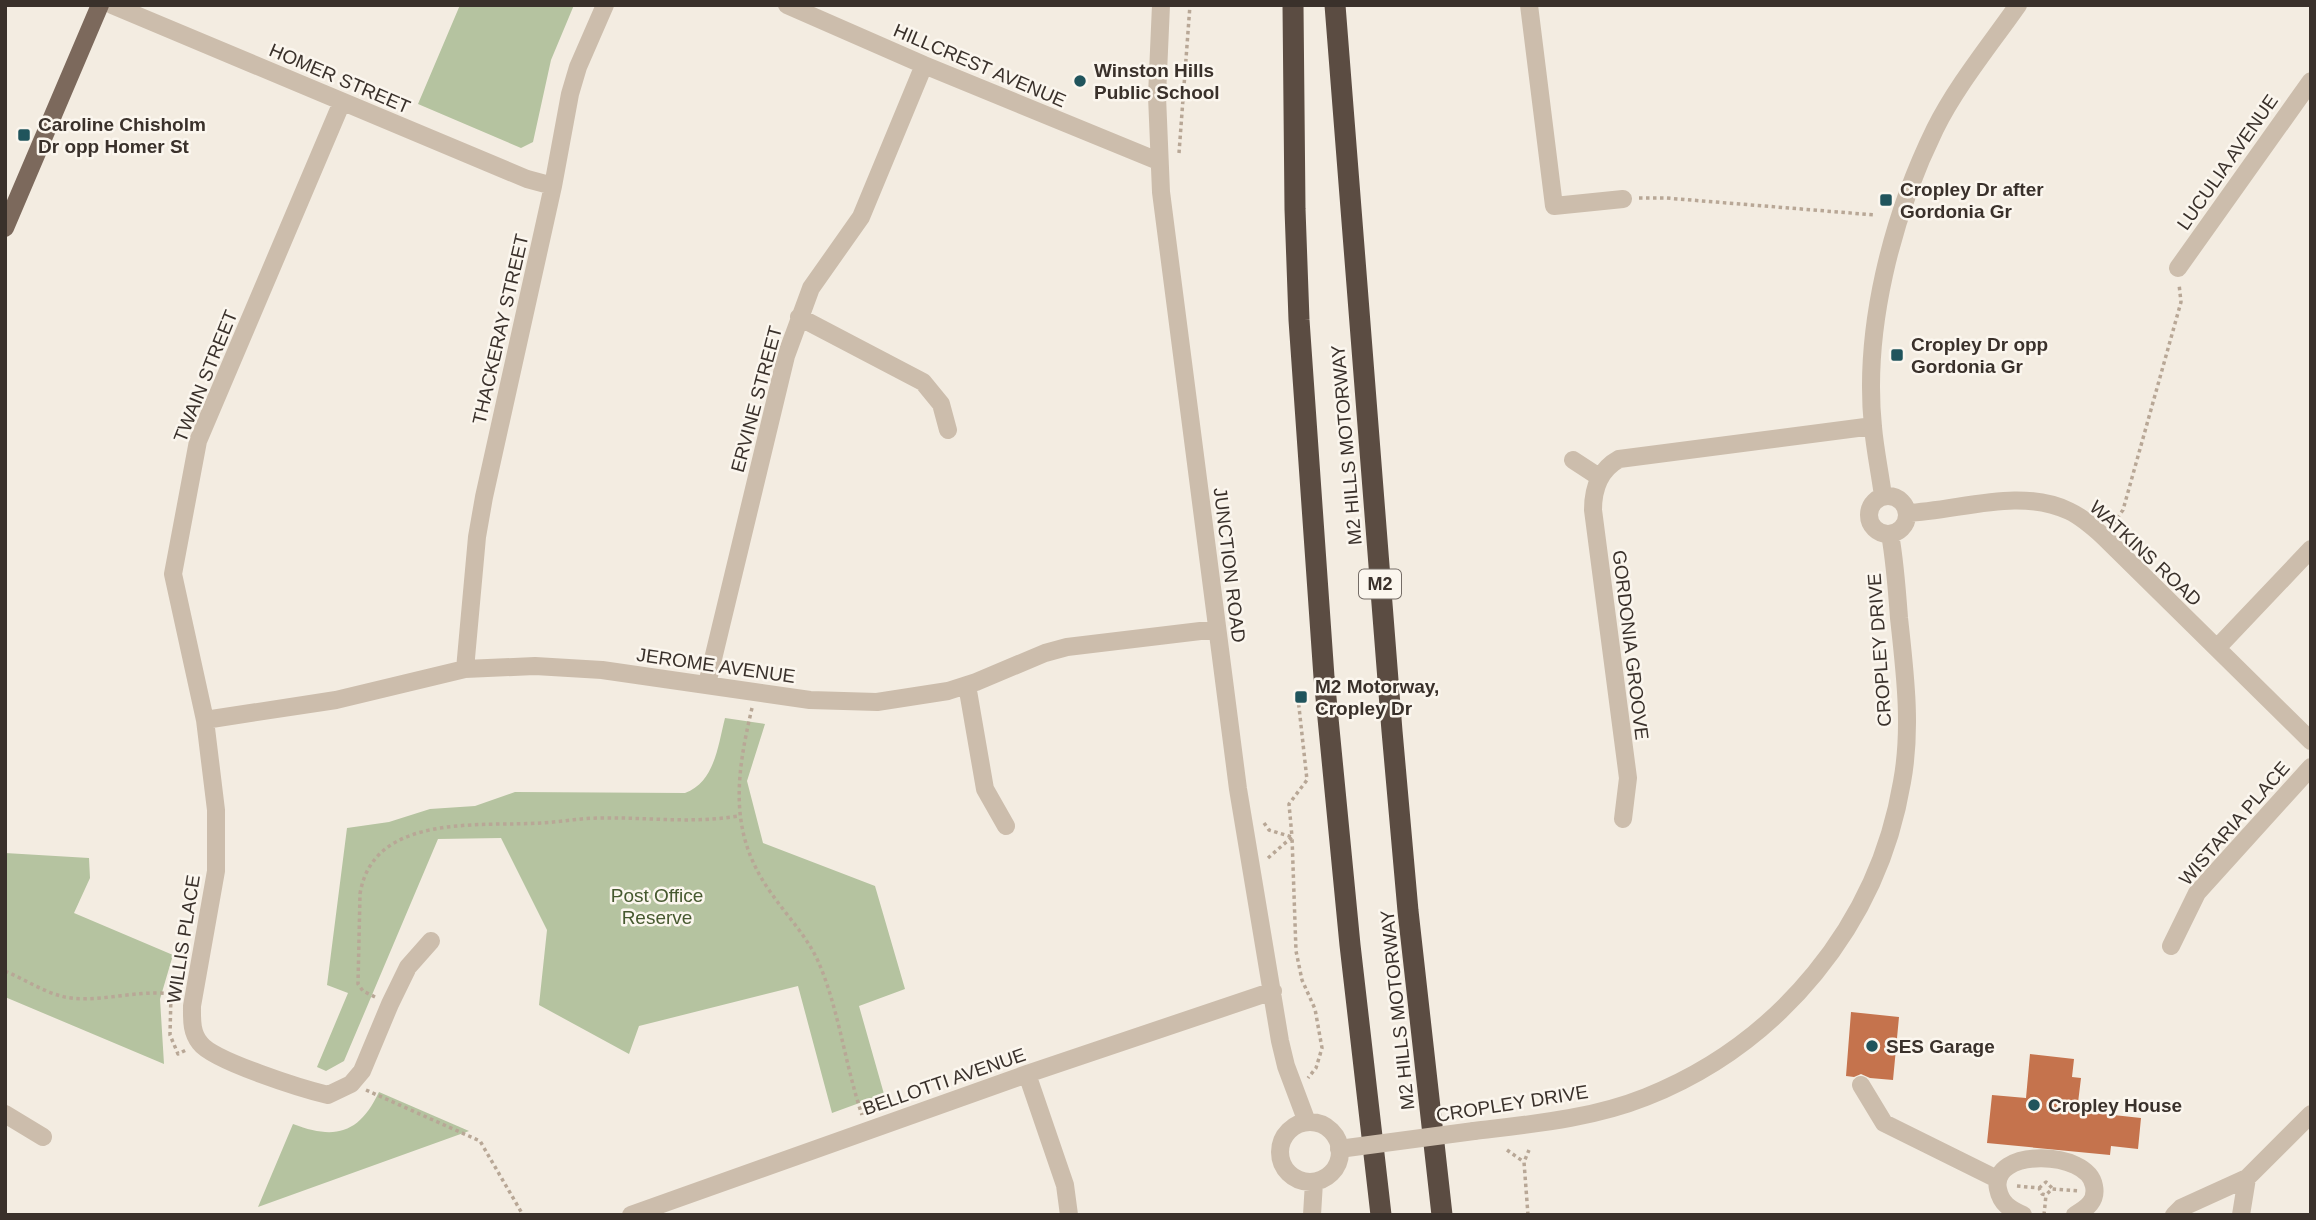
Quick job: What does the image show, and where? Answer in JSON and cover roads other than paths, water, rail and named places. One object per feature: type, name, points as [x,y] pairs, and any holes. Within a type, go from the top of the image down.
[{"type":"highway","name":"M2 HILLS MOTORWAY","points":[[1293,5],[1299,320],[1323,663],[1350,945],[1381,1215]]},
{"type":"highway","name":"M2 HILLS MOTORWAY","points":[[1335,5],[1392,731],[1408,911],[1441,1215]]},
{"type":"main road","points":[[5,228],[100,5]]},
{"type":"street","name":"HOMER STREET","points":[[112,5],[527,179],[553,186]]},
{"type":"street","name":"THACKERAY STREET","points":[[465,669],[477,537],[484,497],[553,186],[570,94],[578,67],[605,5]]},
{"type":"street","name":"HILLCREST AVENUE","points":[[787,5],[924,65],[1158,161]]},
{"type":"street","name":"JUNCTION ROAD","points":[[1161,5],[1157,96],[1158,161],[1217,629],[1249,862],[1280,1041],[1307,1122]]},
{"type":"street","points":[[1529,5],[1554,206],[1622,199]]},
{"type":"street","points":[[1883,496],[1873,426],[1874,350],[1887,261],[1899,217],[1936,127],[2018,5]]},
{"type":"street","name":"ERVINE STREET","points":[[708,684],[786,356],[799,317],[818,277],[861,217],[924,65]]},
{"type":"street","name":"LUCULIA AVENUE","points":[[2178,268],[2311,80]]},
{"type":"street","name":"TWAIN STREET","points":[[205,720],[173,573],[198,441],[342,102]]},
{"type":"street","points":[[799,317],[923,382],[941,404],[948,430]]},
{"type":"street","points":[[1573,460],[1599,477],[1609,464],[1619,459],[1873,426]]},
{"type":"street","name":"GORDONIA GROOVE","points":[[1599,477],[1593,495],[1592,510],[1628,778],[1623,819]]},
{"type":"street","points":[[1883,496],[1902,500],[1908,513],[1901,529],[1890,534],[1878,531],[1869,515],[1873,503],[1883,496]]},
{"type":"street","name":"WATKINS ROAD","points":[[1908,513],[2001,502],[2038,501],[2071,512],[2104,537],[2311,741]]},
{"type":"street","name":"CROPLEY DRIVE","points":[[1339,1149],[1566,1119],[1627,1104],[1681,1082],[1714,1064],[1772,1020],[1816,974],[1856,915],[1885,850],[1903,781],[1907,704],[1890,534]]},
{"type":"street","points":[[2217,649],[2311,549]]},
{"type":"street","name":"JEROME AVENUE","points":[[205,720],[337,700],[465,669],[573,667],[810,700],[857,702],[918,697],[967,685],[1045,653],[1067,647],[1217,629]]},
{"type":"street","points":[[967,685],[985,789],[1006,826]]},
{"type":"street","name":"WILLIS PLACE","points":[[205,720],[216,810],[216,871],[192,1006],[191,1024],[200,1043],[212,1053],[289,1085],[328,1095],[351,1084],[362,1071],[408,967],[431,941]]},
{"type":"street","name":"WISTARIA PLACE","points":[[2171,946],[2197,893],[2311,767]]},
{"type":"street","name":"BELLOTTI AVENUE","points":[[631,1215],[1027,1074],[1273,991]]},
{"type":"street","points":[[1027,1074],[1065,1185],[1069,1215]]},
{"type":"street","points":[[1861,1085],[1884,1123],[1997,1182]]},
{"type":"street","points":[[5,1114],[43,1138]]},
{"type":"street","points":[[2174,1215],[2181,1208],[2247,1178],[2311,1114]]},
{"type":"street","points":[[1307,1122],[1316,1123],[1331,1132],[1339,1149],[1336,1166],[1331,1174],[1314,1182],[1305,1182],[1288,1173],[1280,1156],[1284,1137],[1298,1125],[1307,1122]]},
{"type":"street","points":[[2015,1213],[2000,1197],[1997,1182],[2002,1170],[2023,1160],[2049,1159],[2071,1163],[2084,1169],[2094,1182],[2095,1192],[2091,1205],[2075,1215]]},
{"type":"street","points":[[2241,1215],[2247,1178]]},
{"type":"street","points":[[1312,1215],[1314,1182]]},
{"type":"place","name":"Winston Hills Public School","points":[[1080,81]]},
{"type":"place","name":"Caroline Chisholm Dr opp Homer St","points":[[24,135]]},
{"type":"place","name":"Cropley Dr after Gordonia Gr","points":[[1886,200]]},
{"type":"place","name":"Cropley Dr opp Gordonia Gr","points":[[1897,355]]},
{"type":"place","name":"M2 Motorway, Cropley Dr","points":[[1301,697]]},
{"type":"place","name":"SES Garage","points":[[1872,1046]]},
{"type":"place","name":"Cropley House","points":[[2034,1105]]},
{"type":"park label","name":"Post Office Reserve","points":[[657,906]]}]
